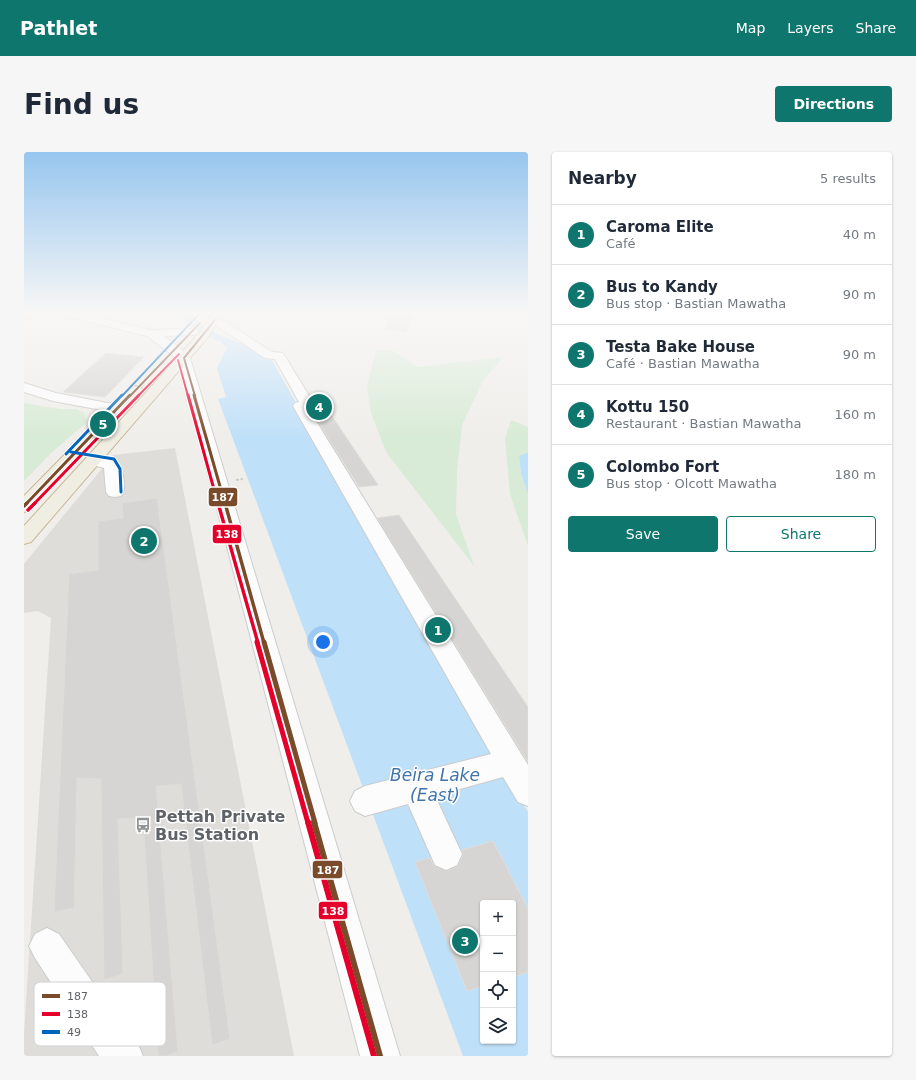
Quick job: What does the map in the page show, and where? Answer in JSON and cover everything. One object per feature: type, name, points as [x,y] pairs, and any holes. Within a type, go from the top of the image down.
[{"type":"highway","points":[[24,506],[118,409],[179,355]]},
{"type":"highway","points":[[24,538],[94,460],[179,355]]},
{"type":"highway","points":[[70,458],[94,460]]},
{"type":"street","points":[[180,355],[380,1056]]},
{"type":"street","points":[[271,355],[279,356],[307,404],[300,406],[528,792]]},
{"type":"street","points":[[24,387],[53,397],[118,409]]},
{"type":"street","points":[[94,460],[110,464],[114,470],[115,492]]},
{"type":"street","points":[[365,801],[498,766]]},
{"type":"street","points":[[415,787],[446,854]]},
{"type":"street","points":[[47,946],[70,982]]},
{"type":"street","points":[[116,1046],[123,1056]]},
{"type":"shaded area","name":"Pettah Private Bus Station","points":[[175,448],[294,1056],[24,1056],[24,1033],[51,618],[38,611],[24,613],[24,564],[113,455]]},
{"type":"green space","points":[[375,355],[400,355],[418,367],[504,357],[484,379],[462,425],[457,470],[456,514],[474,566],[386,452],[371,413],[367,387]]},
{"type":"green space","points":[[24,403],[60,409],[76,409],[84,413],[87,422],[51,453],[24,481]]},
{"type":"green space","points":[[511,420],[528,427],[528,452],[519,456],[521,474],[528,494],[528,546],[510,494],[505,438]]},
{"type":"water","name":"Beira Lake (East)","points":[[223,355],[266,355],[270,357],[528,812],[528,909],[493,841],[416,863],[467,991],[480,987],[480,1044],[516,1044],[516,976],[528,972],[528,1056],[463,1056],[218,399],[226,397],[217,368]]},
{"type":"water","points":[[528,452],[528,494],[521,474],[519,456]]},
{"type":"building","points":[[104,355],[144,357],[105,397],[63,392]]},
{"type":"building","points":[[328,410],[378,485],[359,487],[312,412]]},
{"type":"building","points":[[157,498],[230,1039],[212,1045],[181,784],[156,786],[178,1052],[166,1056],[158,1056],[157,1046],[166,1046],[166,982],[153,982],[143,818],[118,819],[123,974],[104,980],[101,779],[77,778],[74,908],[54,912],[69,574],[98,570],[98,521],[123,518],[122,503]]},
{"type":"building","points":[[399,515],[528,707],[528,762],[377,518]]},
{"type":"building","points":[[493,841],[528,909],[528,972],[516,976],[516,900],[480,900],[480,987],[467,991],[415,862],[430,858],[434,866],[447,871],[458,866],[463,855],[462,850]]},
{"type":"transit line","name":"49","points":[[66,454],[161,355]]},
{"type":"transit line","name":"187","points":[[24,506],[169,355]]},
{"type":"transit line","name":"138","points":[[28,510],[178,355]]},
{"type":"transit line","name":"187","points":[[186,355],[184,358],[380,1056]]},
{"type":"transit line","name":"138","points":[[178,360],[374,1056]]},
{"type":"transit line","name":"49","points":[[71,452],[114,459],[120,469],[121,492]]},
{"type":"place","name":"Kottu 150","points":[[319,407]]},
{"type":"place","name":"Colombo Fort","points":[[103,424]]},
{"type":"place","name":"Bus to Kandy","points":[[144,541]]},
{"type":"place","name":"Caroma Elite","points":[[438,630]]},
{"type":"place","name":"Pettah Private Bus Station","points":[[143,825]]},
{"type":"place","name":"Testa Bake House","points":[[465,941]]}]
